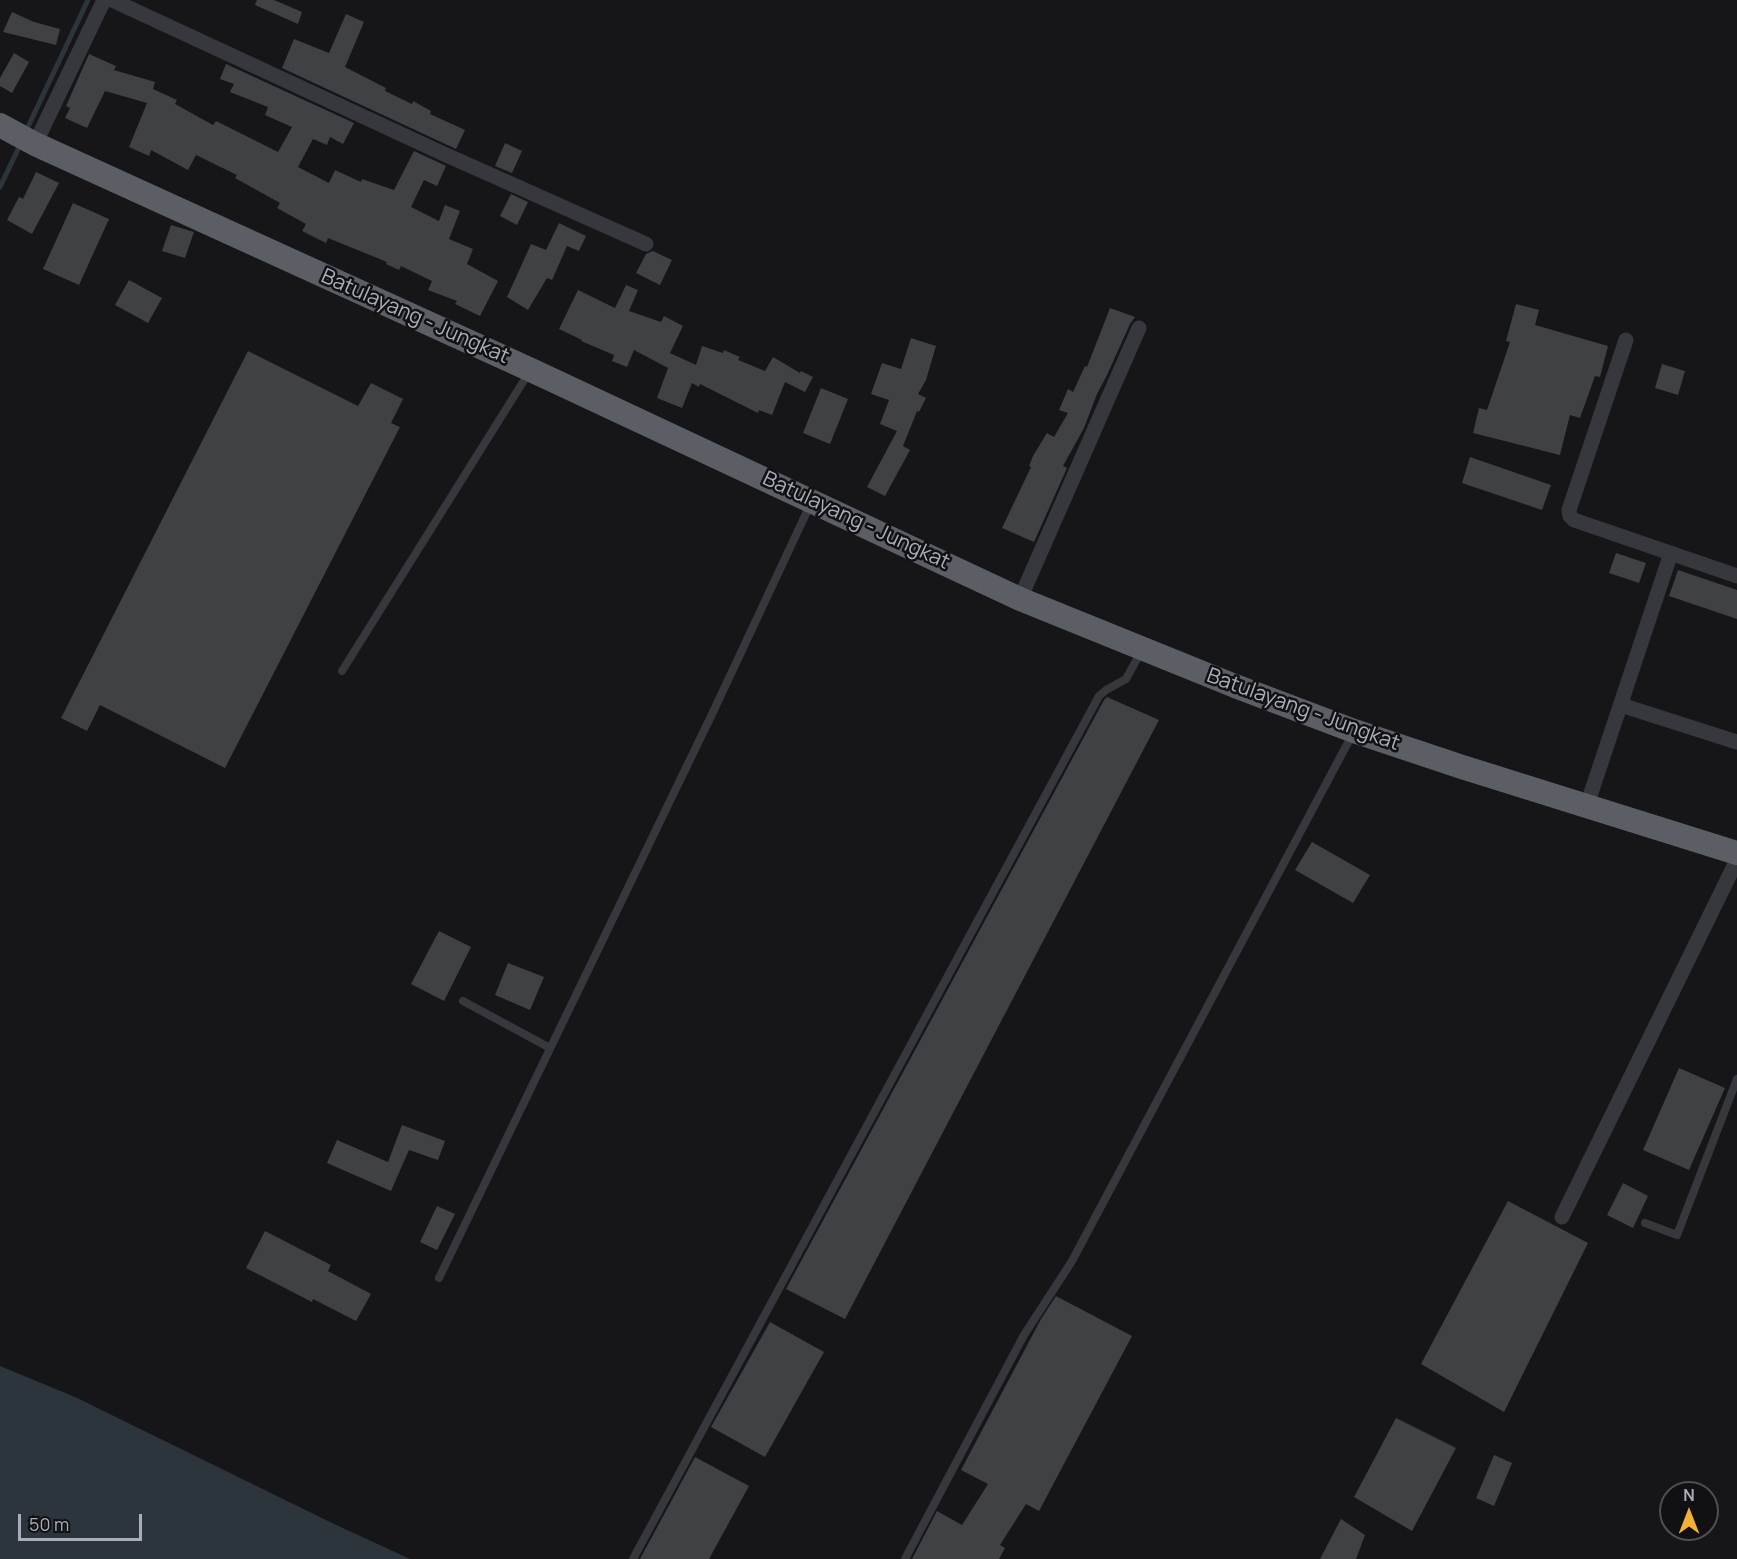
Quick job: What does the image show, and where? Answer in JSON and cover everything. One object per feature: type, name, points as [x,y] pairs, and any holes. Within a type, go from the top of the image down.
[{"type":"highway","name":"Batulayang - Jungkat","points":[[20,135],[1020,598],[1235,686],[1354,731],[1737,853]]},
{"type":"street","points":[[20,135],[104,0]]},
{"type":"street","points":[[112,0],[444,154],[646,244]]},
{"type":"street","points":[[1020,598],[1139,328]]},
{"type":"street","points":[[1626,340],[1569,510],[1570,516],[1574,520],[1737,576]]},
{"type":"street","points":[[1587,805],[1671,553]]},
{"type":"street","points":[[1621,705],[1737,742]]},
{"type":"street","points":[[1562,1217],[1737,860]]},
{"type":"lane","points":[[342,671],[531,370]]},
{"type":"lane","points":[[439,1278],[714,710],[812,500]]},
{"type":"lane","points":[[633,1559],[1099,696],[1126,679],[1140,648]]},
{"type":"lane","points":[[905,1559],[1024,1335],[1072,1261],[1354,731]]},
{"type":"lane","points":[[463,1000],[550,1048]]},
{"type":"lane","points":[[1645,1223],[1677,1235],[1737,1079]]},
{"type":"shaded area","points":[[0,1366],[75,1397],[410,1559],[0,1559]]},
{"type":"building","points":[[257,0],[274,0],[302,12],[298,24],[255,5]]},
{"type":"building","points":[[12,12],[34,22],[60,29],[56,45],[3,32]]},
{"type":"building","points":[[346,14],[364,22],[345,67],[386,88],[385,91],[412,104],[413,101],[431,111],[430,114],[465,130],[456,149],[282,68],[294,39],[329,53]]},
{"type":"building","points":[[14,53],[29,62],[12,93],[0,86],[0,78]]},
{"type":"building","points":[[89,54],[116,66],[114,70],[155,82],[153,89],[177,100],[175,104],[213,125],[216,121],[278,152],[292,127],[265,115],[268,107],[230,92],[234,84],[220,79],[226,64],[354,123],[343,144],[330,137],[327,145],[313,139],[298,167],[329,183],[335,170],[361,182],[362,179],[394,190],[414,151],[446,166],[437,186],[424,180],[411,207],[439,221],[445,205],[460,211],[449,239],[473,249],[467,264],[498,281],[480,316],[455,304],[457,301],[428,290],[432,281],[401,266],[399,270],[386,264],[387,262],[328,238],[326,243],[302,231],[306,224],[277,208],[280,203],[235,178],[237,175],[196,155],[188,170],[151,150],[149,156],[129,147],[147,103],[105,91],[87,128],[65,118],[70,108],[66,106]]},
{"type":"building","points":[[505,143],[522,151],[512,173],[495,166]]},
{"type":"building","points":[[36,172],[59,183],[32,234],[7,220],[19,197],[23,199]]},
{"type":"building","points":[[511,194],[528,202],[517,225],[500,216]]},
{"type":"building","points":[[73,203],[109,219],[79,285],[43,269]]},
{"type":"building","points":[[559,223],[586,236],[579,251],[567,246],[552,280],[547,278],[528,310],[507,297],[531,244],[546,250]]},
{"type":"building","points":[[171,225],[194,232],[185,258],[162,251]]},
{"type":"building","points":[[653,251],[672,260],[660,285],[636,273],[646,254]]},
{"type":"building","points":[[129,280],[162,298],[148,323],[115,305]]},
{"type":"building","points":[[626,285],[638,290],[629,311],[661,322],[664,316],[683,326],[670,353],[696,365],[702,346],[723,353],[724,350],[740,357],[738,360],[765,371],[773,357],[800,373],[801,371],[813,377],[805,392],[785,382],[772,415],[759,410],[758,413],[700,384],[699,387],[692,383],[682,408],[657,398],[668,368],[634,350],[627,367],[612,361],[614,355],[559,329],[578,290],[615,308]]},
{"type":"building","points":[[1516,304],[1539,310],[1535,325],[1608,346],[1600,377],[1595,376],[1580,418],[1570,415],[1560,455],[1473,433],[1479,408],[1487,410],[1510,342],[1506,341]]},
{"type":"building","points":[[1110,308],[1135,317],[1097,394],[1084,428],[1063,466],[1067,468],[1034,542],[1002,528],[1031,467],[1029,466],[1033,456],[1047,433],[1054,437],[1068,413],[1059,410],[1068,389],[1073,392],[1085,366],[1087,367]]},
{"type":"building","points":[[911,338],[936,346],[926,380],[918,394],[926,398],[919,412],[917,411],[903,446],[910,450],[885,496],[867,487],[897,431],[880,424],[889,400],[871,394],[882,363],[901,369]]},
{"type":"building","points":[[248,351],[358,406],[371,383],[403,399],[391,423],[400,427],[225,768],[100,705],[87,731],[61,718]]},
{"type":"building","points":[[1662,364],[1685,371],[1678,395],[1655,388]]},
{"type":"building","points":[[821,388],[848,399],[830,444],[803,433]]},
{"type":"building","points":[[1470,457],[1551,485],[1542,510],[1462,483]]},
{"type":"building","points":[[1616,553],[1646,563],[1639,583],[1609,573]]},
{"type":"building","points":[[1678,570],[1737,590],[1737,619],[1669,596]]},
{"type":"building","points":[[1107,697],[1159,720],[845,1319],[786,1289]]},
{"type":"building","points":[[1312,842],[1370,875],[1353,903],[1295,870]]},
{"type":"building","points":[[439,931],[471,947],[444,1001],[411,984]]},
{"type":"building","points":[[508,963],[544,977],[530,1010],[495,995]]},
{"type":"building","points":[[1679,1068],[1725,1088],[1689,1170],[1643,1150]]},
{"type":"building","points":[[402,1125],[445,1141],[438,1160],[409,1150],[391,1191],[327,1163],[337,1140],[388,1162]]},
{"type":"building","points":[[1623,1183],[1648,1196],[1633,1228],[1607,1215]]},
{"type":"building","points":[[1508,1201],[1588,1243],[1504,1412],[1421,1364]]},
{"type":"building","points":[[437,1206],[455,1214],[437,1250],[420,1242]]},
{"type":"building","points":[[265,1231],[331,1265],[328,1271],[371,1294],[356,1321],[313,1299],[312,1302],[246,1268]]},
{"type":"building","points":[[1056,1296],[1132,1336],[1039,1511],[1026,1504],[1000,1545],[1005,1548],[999,1559],[912,1559],[937,1511],[962,1525],[988,1484],[961,1470],[1041,1319]]},
{"type":"building","points":[[770,1322],[824,1352],[765,1457],[711,1427]]},
{"type":"building","points":[[1396,1418],[1456,1448],[1412,1531],[1354,1497]]},
{"type":"building","points":[[1494,1455],[1512,1463],[1494,1506],[1476,1498]]},
{"type":"building","points":[[695,1457],[749,1486],[709,1559],[640,1559]]},
{"type":"building","points":[[1341,1519],[1365,1535],[1356,1559],[1320,1559]]},
{"type":"waterway","points":[[26,131],[88,0]]},
{"type":"waterway","points":[[0,187],[21,143]]}]
